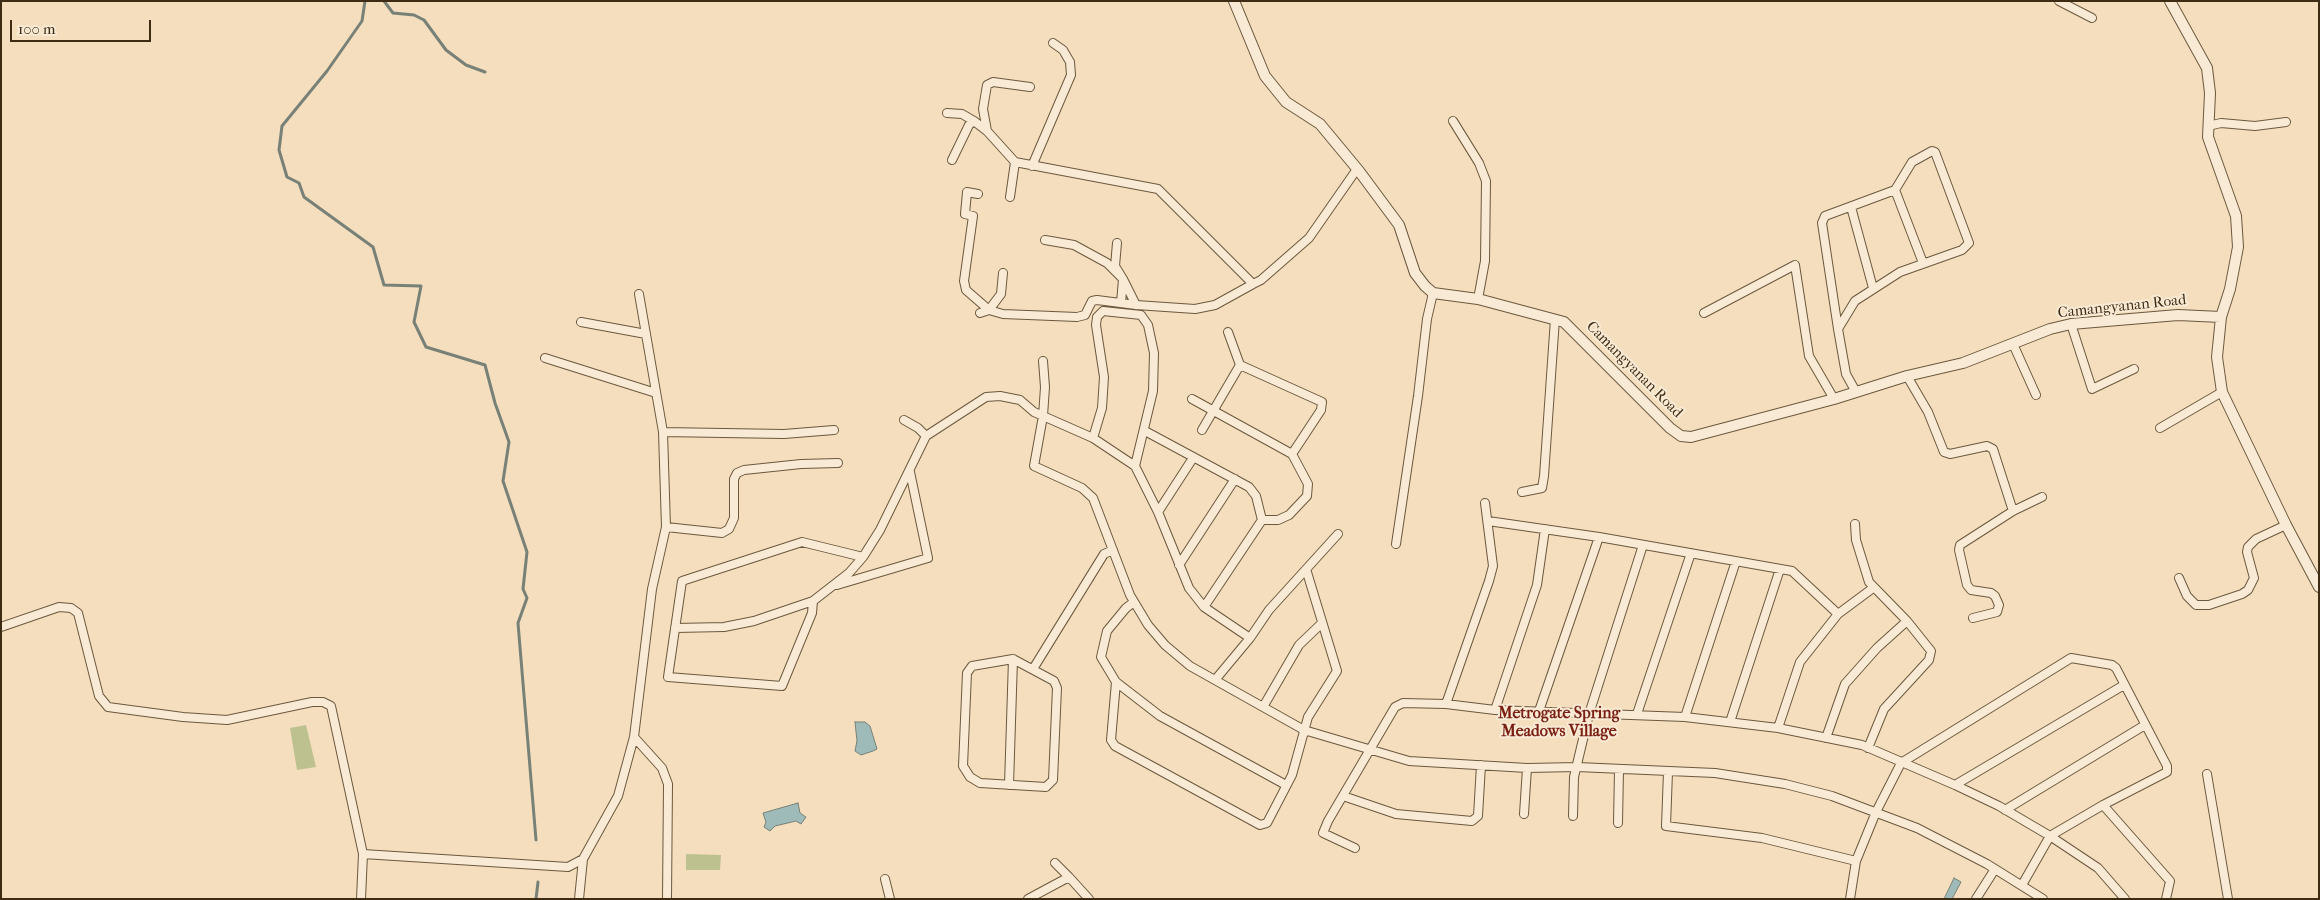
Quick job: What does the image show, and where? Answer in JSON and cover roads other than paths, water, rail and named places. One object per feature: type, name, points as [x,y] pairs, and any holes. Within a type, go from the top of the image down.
[{"type":"street","points":[[1234,1],[1265,76],[1275,91],[1286,102],[1320,124],[1357,169],[1399,225],[1415,274],[1433,292],[1427,319],[1418,396],[1396,544]]},
{"type":"street","points":[[2058,1],[2092,18]]},
{"type":"street","points":[[2170,1],[2207,68],[2210,93],[2208,137],[2236,216],[2238,247],[2230,289],[2221,317],[2217,357],[2222,392],[2286,525],[2319,587]]},
{"type":"street","points":[[1032,166],[1071,74],[1070,62],[1063,50],[1053,43]]},
{"type":"street","points":[[987,131],[983,109],[987,85],[993,82],[1030,87]]},
{"type":"street","points":[[947,113],[962,114],[974,121],[987,131],[1015,162],[1158,189],[1253,284]]},
{"type":"street","points":[[952,160],[969,125],[974,121]]},
{"type":"street","points":[[1453,121],[1479,163],[1486,181],[1485,261],[1478,299]]},
{"type":"street","points":[[2208,126],[2221,122],[2255,126],[2286,122]]},
{"type":"street","points":[[1838,329],[1855,301],[1873,288],[1900,272],[1962,250],[1969,243],[1936,152],[1932,151],[1912,162],[1896,190],[1826,216],[1822,223],[1838,329],[1846,374],[1856,392]]},
{"type":"street","points":[[1010,197],[1015,162]]},
{"type":"street","points":[[978,194],[967,192],[965,214],[973,216],[964,281],[966,290],[989,310],[1012,315],[1077,317],[1085,315],[1092,302],[1097,300],[1136,305],[1195,308],[1215,305],[1261,280],[1309,238],[1357,169]]},
{"type":"street","points":[[1896,190],[1923,263]]},
{"type":"street","points":[[1851,207],[1873,288]]},
{"type":"street","points":[[1045,240],[1074,245],[1107,263],[1123,280],[1121,303]]},
{"type":"street","points":[[1117,244],[1115,266],[1136,305]]},
{"type":"street","points":[[1704,313],[1795,265],[1809,356],[1834,398]]},
{"type":"street","points":[[980,314],[989,310],[1001,294],[1003,273]]},
{"type":"street","name":"Camangyanan Road","points":[[1433,292],[1478,299],[1564,322],[1670,428],[1681,436],[1691,437],[1856,392],[1907,376],[1964,363],[2050,329],[2071,324],[2178,315],[2221,317]]},
{"type":"street","points":[[580,899],[583,859],[618,796],[634,737],[652,589],[666,527],[663,432],[639,294]]},
{"type":"street","points":[[1093,438],[1102,408],[1104,377],[1096,326],[1097,316],[1104,311],[1141,315],[1148,325],[1154,353],[1153,391],[1145,431],[1135,466]]},
{"type":"street","points":[[1522,492],[1542,488],[1555,319]]},
{"type":"street","points":[[581,322],[646,334]]},
{"type":"street","points":[[2071,324],[2092,389],[2134,370]]},
{"type":"street","points":[[1228,332],[1240,365],[1322,402],[1321,410],[1292,454]]},
{"type":"street","points":[[2013,344],[2036,395]]},
{"type":"street","points":[[545,358],[656,393]]},
{"type":"street","points":[[1043,361],[1045,387],[1043,416],[1034,466],[1082,488],[1093,498],[1134,602],[1148,625],[1165,644],[1190,666],[1304,730],[1409,761],[1527,768],[1577,767],[1715,773],[1785,784],[1876,812],[1932,835],[1995,869],[2042,899]]},
{"type":"street","points":[[1202,430],[1240,365]]},
{"type":"street","points":[[1907,376],[1928,412],[1944,452],[1950,454],[1987,446],[1994,449],[2013,511]]},
{"type":"street","points":[[2160,428],[2222,392]]},
{"type":"street","points":[[675,628],[724,627],[754,621],[813,601],[849,573],[863,557],[880,530],[926,436],[986,397],[1000,396],[1020,400],[1034,412],[1093,438],[1135,466],[1158,512],[1189,588],[1204,608],[1250,638]]},
{"type":"street","points":[[1192,399],[1292,454],[1308,484],[1307,496],[1289,515],[1278,520],[1262,520]]},
{"type":"street","points":[[904,420],[926,436]]},
{"type":"street","points":[[663,432],[784,434],[834,430]]},
{"type":"street","points":[[1145,431],[1249,487],[1256,496],[1262,520],[1204,608]]},
{"type":"street","points":[[1158,512],[1194,458]]},
{"type":"street","points":[[666,527],[722,533],[729,529],[734,518],[734,479],[737,473],[744,470],[801,464],[838,463]]},
{"type":"street","points":[[832,586],[928,558],[910,472]]},
{"type":"street","points":[[1179,566],[1234,479]]},
{"type":"street","points":[[1973,618],[1997,612],[1998,605],[1995,596],[1991,593],[1971,590],[1967,585],[1959,550],[1960,545],[2013,511],[2042,497]]},
{"type":"street","points":[[1446,704],[1490,581],[1493,566],[1486,503]]},
{"type":"street","points":[[1488,521],[1600,537],[1792,571],[1838,614]]},
{"type":"street","points":[[1855,524],[1856,540],[1869,582],[1907,621],[1931,651],[1931,654],[1884,709],[1868,748]]},
{"type":"street","points":[[2179,578],[2187,596],[2196,605],[2209,605],[2242,594],[2252,585],[2254,578],[2247,552],[2248,547],[2256,539],[2286,525]]},
{"type":"street","points":[[1496,710],[1537,585],[1545,529]]},
{"type":"street","points":[[1215,680],[1250,638],[1269,610],[1338,534]]},
{"type":"street","points":[[1540,711],[1600,537]]},
{"type":"street","points":[[813,601],[812,613],[782,686],[668,677],[682,581],[802,542],[863,557]]},
{"type":"street","points":[[1573,816],[1574,778],[1589,714],[1643,545]]},
{"type":"street","points":[[1033,669],[1104,554],[1112,550]]},
{"type":"street","points":[[1637,714],[1691,553]]},
{"type":"street","points":[[1685,717],[1736,561]]},
{"type":"street","points":[[1116,682],[1111,740],[1115,746],[1260,824],[1267,822],[1292,775],[1308,717],[1337,671],[1306,569]]},
{"type":"street","points":[[1730,722],[1780,569]]},
{"type":"street","points":[[1778,728],[1800,662],[1838,614],[1873,588]]},
{"type":"street","points":[[1134,602],[1126,608],[1107,631],[1101,657],[1116,682],[1160,716],[1286,785]]},
{"type":"street","points":[[1,627],[59,608],[71,608],[78,613],[99,696],[108,708],[227,720],[312,702],[323,702],[331,706],[363,854],[361,899]]},
{"type":"street","points":[[1826,738],[1845,684],[1877,648],[1907,621]]},
{"type":"street","points":[[1263,707],[1299,645],[1322,623]]},
{"type":"street","points":[[1850,899],[1856,861],[1876,812],[1901,763],[2074,657],[2114,666],[2167,766],[2167,772],[2103,804],[2050,836],[2022,885]]},
{"type":"street","points":[[1009,785],[1013,659]]},
{"type":"street","points":[[1013,659],[1033,669],[1054,681],[1057,688],[1053,780],[1046,787],[980,783],[970,776],[964,766],[967,673],[972,666],[1013,659]]},
{"type":"street","points":[[1955,785],[2124,685]]},
{"type":"street","points":[[1355,848],[1323,833],[1328,821],[1395,707],[1403,703],[1446,704],[1496,710],[1685,717],[1778,728],[1868,748],[1955,785],[2005,810],[2050,836],[2098,868],[2125,899]]},
{"type":"street","points":[[2005,810],[2145,726]]},
{"type":"street","points":[[634,737],[662,768],[668,784],[667,899]]},
{"type":"street","points":[[1343,796],[1396,814],[1472,821],[1478,816],[1481,765]]},
{"type":"street","points":[[1524,814],[1527,768]]},
{"type":"street","points":[[1618,823],[1619,770]]},
{"type":"street","points":[[1668,772],[1666,826],[1762,838],[1856,861]]},
{"type":"street","points":[[2207,774],[2228,899]]},
{"type":"street","points":[[2103,804],[2170,881],[2166,899]]},
{"type":"street","points":[[363,854],[568,867],[583,859]]},
{"type":"street","points":[[1055,863],[1089,899]]},
{"type":"street","points":[[1976,899],[1995,869]]},
{"type":"street","points":[[1028,899],[1069,878]]},
{"type":"street","points":[[885,879],[890,899]]},
{"type":"water","points":[[855,722],[865,722],[870,726],[877,749],[861,755],[855,751],[857,741]]},
{"type":"water","points":[[798,803],[800,813],[806,817],[801,824],[796,821],[775,826],[770,831],[764,827],[766,822],[763,813]]},
{"type":"water","points":[[1954,878],[1961,882],[1952,899],[1944,899]]},
{"type":"waterway","points":[[365,1],[362,21],[327,71],[282,126],[279,150],[287,177],[299,183],[304,197],[373,247],[384,285],[421,286],[414,322],[426,347],[485,365],[495,403],[509,442],[503,481],[527,552],[523,589],[527,598],[518,623],[536,840]]},
{"type":"waterway","points":[[384,1],[393,13],[414,15],[424,20],[446,50],[466,65],[485,72]]},
{"type":"waterway","points":[[536,899],[538,882]]},
{"type":"district","name":"Metrogate Spring Meadows Village","points":[[1559,723]]}]
